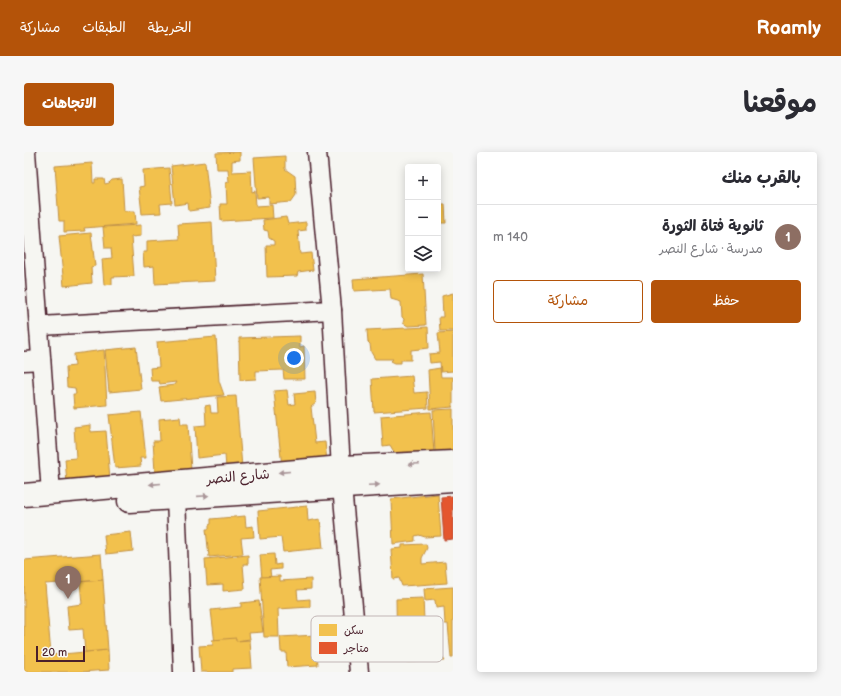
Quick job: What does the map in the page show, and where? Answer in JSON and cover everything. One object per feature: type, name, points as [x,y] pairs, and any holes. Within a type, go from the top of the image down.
[{"type":"street","points":[[26,152],[40,326],[32,361],[51,493]]},
{"type":"street","points":[[317,152],[332,310],[342,477],[354,616]]},
{"type":"street","points":[[40,326],[332,310]]},
{"type":"street","name":"شارع النصر","points":[[24,508],[176,498],[453,462]]},
{"type":"street","name":"شارع النصر","points":[[24,495],[342,477],[453,480]]},
{"type":"street","points":[[176,498],[183,672]]},
{"type":"street","points":[[358,662],[359,672]]},
{"type":"building: سكن","points":[[240,152],[240,160],[232,161],[232,172],[251,171],[252,192],[255,191],[256,206],[272,205],[273,218],[221,221],[220,204],[227,204],[226,183],[229,182],[228,169],[217,169],[216,153]]},
{"type":"building: سكن","points":[[285,156],[285,169],[295,176],[296,195],[291,202],[269,204],[269,197],[257,198],[254,158]]},
{"type":"building: سكن","points":[[205,162],[210,208],[189,211],[188,203],[175,205],[171,166]]},
{"type":"building: سكن","points":[[92,163],[93,183],[95,183],[95,179],[104,179],[105,184],[112,180],[122,179],[124,211],[135,211],[136,224],[84,228],[85,231],[64,232],[64,221],[59,221],[55,166]]},
{"type":"building: سكن","points":[[169,168],[172,203],[160,204],[161,213],[142,214],[139,187],[144,186],[143,170]]},
{"type":"building: سكن","points":[[441,204],[445,204],[446,223],[441,223]]},
{"type":"building: سكن","points":[[286,217],[288,224],[306,222],[306,230],[298,231],[300,254],[311,253],[313,270],[298,272],[297,276],[267,277],[266,245],[274,245],[274,241],[269,238],[268,231],[264,230],[263,220]]},
{"type":"building: سكن","points":[[212,222],[215,281],[155,284],[154,266],[144,267],[143,252],[147,252],[147,241],[179,239],[178,224]]},
{"type":"building: سكن","points":[[141,225],[141,236],[131,237],[134,276],[112,277],[112,284],[104,285],[102,259],[112,258],[111,248],[105,248],[103,227]]},
{"type":"building: سكن","points":[[91,233],[95,266],[91,267],[92,283],[64,286],[59,236]]},
{"type":"building: سكن","points":[[423,274],[426,325],[408,326],[403,323],[404,319],[402,317],[401,302],[391,299],[390,289],[354,291],[353,279]]},
{"type":"building: سكن","points":[[453,293],[453,331],[440,331],[439,317],[443,317],[442,296]]},
{"type":"building: سكن","points":[[428,327],[429,348],[411,350],[411,360],[401,360],[401,363],[395,363],[391,361],[393,359],[375,359],[371,352],[367,330]]},
{"type":"building: سكن","points":[[453,332],[453,371],[441,372],[440,362],[430,363],[429,354],[440,353],[438,333]]},
{"type":"building: سكن","points":[[300,336],[300,347],[304,346],[305,379],[284,379],[283,370],[256,371],[256,379],[240,380],[239,338]]},
{"type":"building: سكن","points":[[216,337],[219,381],[224,395],[161,401],[159,387],[174,385],[176,382],[160,384],[159,381],[151,381],[150,368],[159,367],[157,342]]},
{"type":"building: سكن","points":[[136,347],[141,389],[109,392],[105,350]]},
{"type":"building: سكن","points":[[104,350],[107,405],[74,408],[73,394],[76,394],[75,388],[67,387],[66,367],[75,366],[74,354]]},
{"type":"building: سكن","points":[[440,368],[441,377],[453,377],[453,407],[430,409],[428,370]]},
{"type":"building: سكن","points":[[412,376],[414,393],[427,392],[428,408],[374,412],[372,379]]},
{"type":"building: سكن","points":[[287,390],[289,405],[295,404],[294,394],[315,392],[316,403],[311,407],[315,443],[325,442],[327,462],[282,467],[274,391]]},
{"type":"building: سكن","points":[[236,396],[242,467],[226,468],[225,455],[197,458],[195,426],[206,425],[205,406],[210,405],[211,413],[218,413],[217,397]]},
{"type":"building: سكن","points":[[453,409],[453,450],[435,452],[433,410]]},
{"type":"building: سكن","points":[[141,412],[146,458],[140,458],[141,466],[115,468],[109,415]]},
{"type":"building: سكن","points":[[431,412],[434,453],[397,457],[390,445],[383,446],[381,416]]},
{"type":"building: سكن","points":[[180,417],[181,424],[188,424],[191,470],[155,472],[153,441],[160,441],[159,419]]},
{"type":"building: سكن","points":[[90,425],[90,432],[106,431],[110,479],[67,483],[65,459],[76,458],[74,427]]},
{"type":"building: سكن","points":[[438,494],[441,536],[425,537],[419,535],[415,536],[415,541],[393,544],[391,499]]},
{"type":"building: سكن","points":[[307,506],[308,521],[320,519],[323,548],[283,552],[281,537],[260,539],[258,511]]},
{"type":"building: سكن","points":[[245,516],[246,527],[253,526],[254,537],[241,538],[243,554],[209,557],[206,529],[209,529],[211,519]]},
{"type":"building: سكن","points":[[131,532],[133,551],[106,554],[104,535]]},
{"type":"building: سكن","points":[[426,544],[427,548],[422,558],[422,564],[445,562],[447,583],[402,586],[399,578],[393,579],[391,549],[402,548],[402,545]]},
{"type":"building: سكن","points":[[101,554],[103,580],[45,584],[51,655],[108,650],[109,670],[80,672],[24,672],[24,560]]},
{"type":"building: سكن","points":[[274,554],[275,565],[281,564],[281,569],[270,570],[271,578],[262,579],[260,555]]},
{"type":"building: سكن","points":[[248,555],[248,564],[243,564],[245,589],[223,591],[223,584],[207,585],[205,559]]},
{"type":"building: سكن","points":[[280,576],[280,581],[311,579],[311,589],[297,590],[298,600],[310,599],[310,607],[278,609],[279,637],[264,637],[260,577]]},
{"type":"building: سكن","points":[[103,580],[108,650],[85,652],[83,629],[69,630],[67,606],[82,604],[80,582]]},
{"type":"building: سكن","points":[[453,587],[453,658],[451,658],[448,624],[445,624],[444,607],[436,608],[435,600],[425,601],[424,589]]},
{"type":"building: سكن","points":[[423,598],[424,616],[396,616],[396,599]]},
{"type":"building: سكن","points":[[259,601],[263,632],[249,633],[250,639],[215,644],[211,610],[241,607],[241,603]]},
{"type":"building: سكن","points":[[311,635],[311,662],[318,662],[318,665],[287,667],[286,652],[281,652],[280,637]]},
{"type":"building: سكن","points":[[236,638],[236,641],[250,640],[252,668],[232,669],[232,672],[201,672],[199,646],[213,645],[212,640]]},
{"type":"building: متاجر","points":[[453,496],[453,539],[444,540],[441,497]]},
{"type":"place","name":"ثانوية فتاة الثورة","points":[[68,599]]}]
